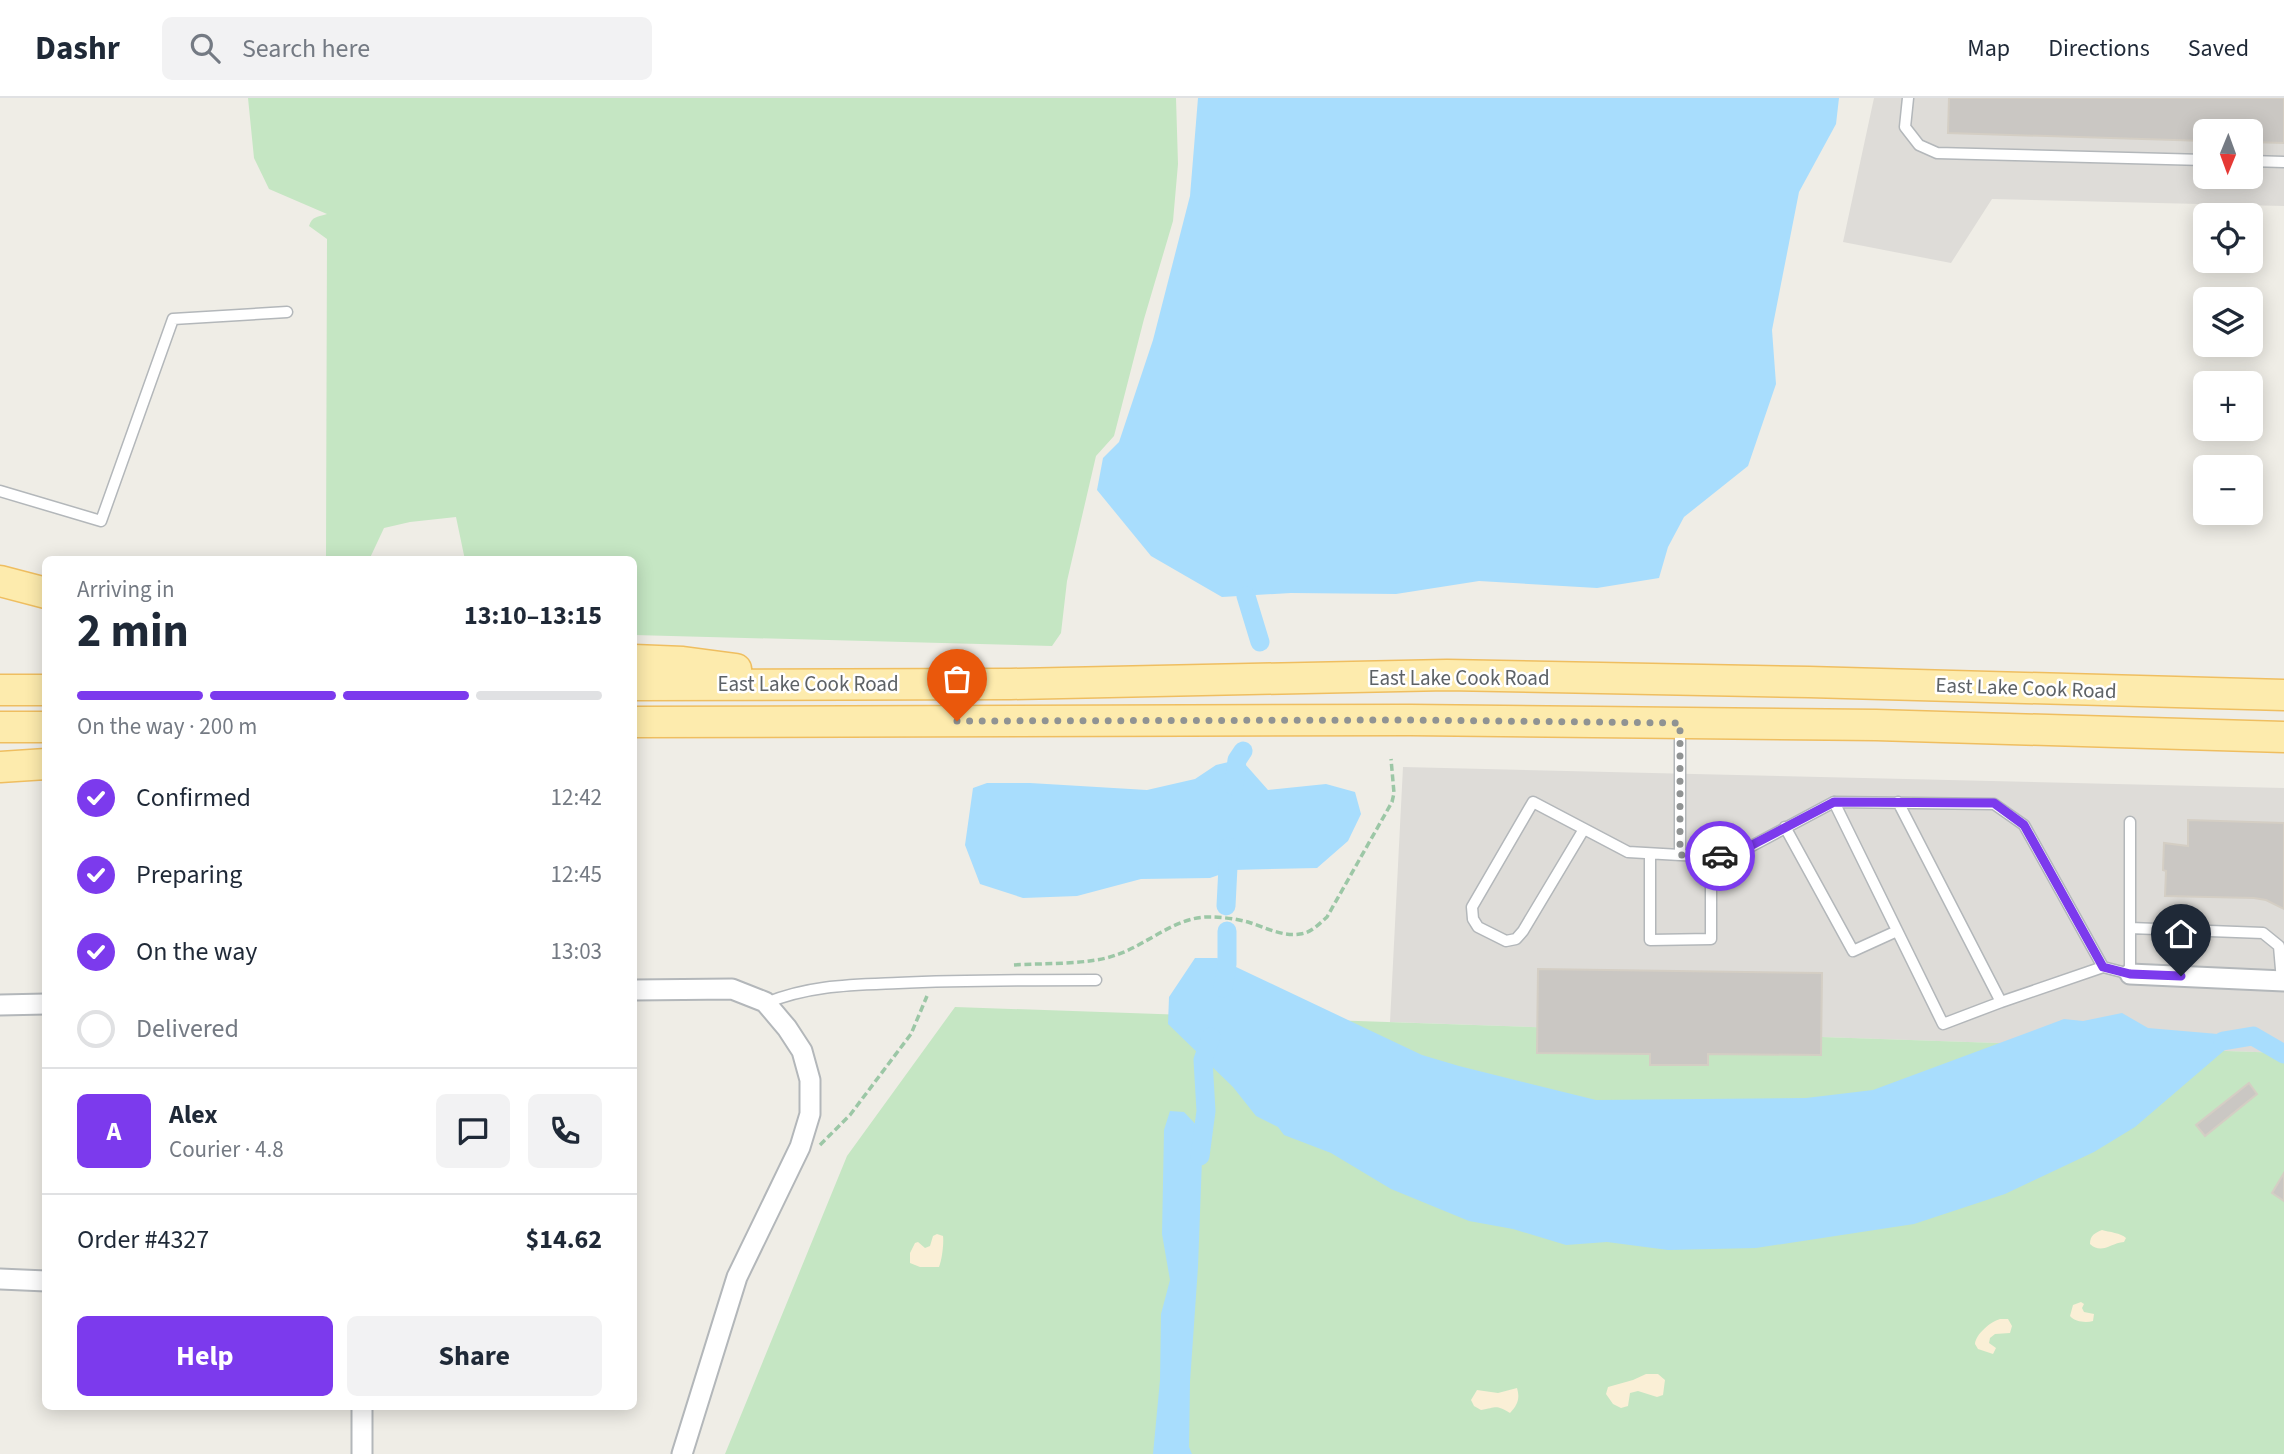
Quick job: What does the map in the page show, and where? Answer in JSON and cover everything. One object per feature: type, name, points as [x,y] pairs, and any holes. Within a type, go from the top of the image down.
[{"type":"main road","points":[[0,581],[42,592]]},
{"type":"main road","points":[[637,660],[683,662],[829,683]]},
{"type":"main road","name":"East Lake Cook Road","points":[[637,685],[1011,684],[1447,675],[2284,695]]},
{"type":"main road","points":[[1680,680],[1680,723]]},
{"type":"main road","points":[[0,690],[42,690]]},
{"type":"main road","name":"East Lake Cook Road","points":[[637,722],[1421,720],[1876,725],[2284,737]]},
{"type":"main road","points":[[637,738],[738,721]]},
{"type":"main road","points":[[0,727],[42,727]]},
{"type":"main road","points":[[0,767],[42,764]]},
{"type":"street","points":[[2130,974],[2283,981]]},
{"type":"street","points":[[637,990],[732,989],[766,1004],[802,1051],[810,1080],[810,1114],[800,1147],[737,1277],[682,1454]]},
{"type":"street","points":[[0,1005],[42,1004]]},
{"type":"street","points":[[0,1279],[42,1281]]},
{"type":"street","points":[[362,1410],[362,1454]]},
{"type":"lane","points":[[1908,98],[1905,127],[1919,145],[1937,153],[2193,160]]},
{"type":"lane","points":[[2263,161],[2284,162]]},
{"type":"lane","points":[[0,491],[101,521],[173,319],[287,312]]},
{"type":"lane","points":[[1680,723],[1680,855]]},
{"type":"lane","points":[[1584,829],[1516,939],[1507,941],[1478,927],[1473,919],[1472,906],[1533,802],[1628,852],[1711,856],[1731,856],[1834,802],[1994,803],[2024,825],[2103,967]]},
{"type":"lane","points":[[1834,802],[1943,1024],[2103,967],[2130,974],[2130,822]]},
{"type":"lane","points":[[1898,802],[2001,1002]]},
{"type":"lane","points":[[1785,827],[1853,951],[1897,931]]},
{"type":"lane","points":[[1650,853],[1650,940],[1711,940],[1711,856]]},
{"type":"lane","points":[[2130,928],[2263,933],[2278,946],[2283,981]]},
{"type":"lane","points":[[766,1004],[792,993],[820,988],[937,981],[1096,980]]},
{"type":"path","points":[[1005,965],[1094,960],[1116,956],[1192,919],[1209,917],[1244,921],[1286,934],[1302,934],[1316,927],[1327,917],[1392,802],[1394,793],[1391,759]]},
{"type":"path","points":[[817,1149],[850,1115],[911,1034],[937,981]]},
{"type":"shaded area","points":[[1874,98],[2284,98],[2284,206],[2263,205],[2263,203],[1992,199],[1951,263],[1843,242]]},
{"type":"shaded area","points":[[1403,767],[2284,788],[2284,1053],[1390,1022]]},
{"type":"green space","points":[[248,98],[1176,98],[1178,164],[1173,221],[1114,436],[1096,456],[1067,581],[1061,633],[1052,646],[637,635],[637,556],[464,556],[456,517],[384,528],[371,556],[326,556],[327,239],[309,226],[318,216],[327,214],[269,189],[254,158]]},
{"type":"green space","points":[[955,1007],[2284,1053],[2284,1454],[725,1454],[847,1156]]},
{"type":"sand","points":[[2102,1230],[2126,1238],[2124,1242],[2106,1248],[2094,1247],[2090,1244],[2091,1238]]},
{"type":"sand","points":[[933,1236],[943,1236],[939,1267],[920,1267],[910,1263],[910,1253],[915,1243],[918,1242],[925,1248],[930,1246]]},
{"type":"sand","points":[[2081,1302],[2084,1304],[2084,1312],[2094,1314],[2093,1321],[2081,1322],[2070,1316],[2073,1305]]},
{"type":"sand","points":[[2000,1319],[2008,1319],[2012,1326],[2010,1333],[1995,1334],[1990,1338],[1989,1343],[1996,1348],[1993,1354],[1978,1349],[1975,1344],[1981,1332]]},
{"type":"sand","points":[[1646,1374],[1658,1374],[1665,1380],[1663,1395],[1657,1397],[1638,1391],[1630,1393],[1628,1406],[1621,1408],[1613,1404],[1606,1394],[1608,1387]]},
{"type":"sand","points":[[1517,1388],[1518,1401],[1510,1413],[1498,1408],[1481,1410],[1474,1406],[1471,1400],[1477,1390],[1498,1393]]},
{"type":"water","points":[[1198,98],[1839,98],[1836,124],[1799,192],[1772,330],[1776,384],[1748,466],[1684,517],[1668,547],[1659,578],[1597,588],[1479,581],[1396,594],[1291,593],[1222,597],[1151,556],[1097,490],[1103,458],[1119,442],[1153,340],[1190,196]]},
{"type":"water","points":[[1237,760],[1245,764],[1268,790],[1326,784],[1355,792],[1361,814],[1348,841],[1317,868],[1233,870],[1210,878],[1141,879],[1077,896],[1023,898],[980,884],[965,845],[973,788],[987,783],[1030,783],[1147,790],[1195,779],[1216,765]]},
{"type":"water","points":[[1195,958],[1217,958],[1422,1055],[1596,1100],[1806,1098],[1873,1090],[2064,1019],[2083,1021],[2122,1013],[2148,1028],[2218,1034],[2226,1049],[2135,1127],[2094,1152],[2005,1194],[1914,1224],[1756,1248],[1668,1250],[1607,1242],[1566,1245],[1513,1229],[1469,1221],[1391,1189],[1331,1153],[1284,1135],[1278,1127],[1256,1116],[1233,1087],[1168,1024],[1169,997]]},
{"type":"water","points":[[1170,1111],[1184,1112],[1203,1132],[1190,1382],[1189,1447],[1192,1454],[1153,1454],[1160,1380],[1161,1314],[1170,1280],[1162,1234],[1164,1130]]},
{"type":"building","points":[[1949,98],[2284,98],[2284,143],[2263,142],[2263,119],[2193,119],[2193,141],[1948,133]]},
{"type":"building","points":[[2188,820],[2284,823],[2284,909],[2266,900],[2254,898],[2165,896],[2164,843],[2188,846]]},
{"type":"building","points":[[1538,969],[1822,973],[1821,1055],[1708,1054],[1708,1065],[1650,1065],[1650,1054],[1537,1053]]},
{"type":"building","points":[[2249,1083],[2257,1094],[2205,1136],[2196,1125]]},
{"type":"building","points":[[2284,1173],[2284,1201],[2272,1193]]},
{"type":"waterway","points":[[1246,596],[1260,642]]},
{"type":"waterway","points":[[1234,786],[1237,760],[1243,751]]},
{"type":"waterway","points":[[1226,906],[1229,847]]},
{"type":"waterway","points":[[1223,988],[1227,964],[1227,931]]},
{"type":"waterway","points":[[2223,1041],[2253,1036],[2284,1054]]},
{"type":"waterway","points":[[1200,1156],[1206,1111],[1203,1060],[1211,1037]]},
{"type":"way so far","points":[[957,721],[1410,720],[1680,723],[1680,855],[1720,856]]},
{"type":"route","points":[[1720,856],[1731,856],[1834,802],[1994,803],[2024,825],[2103,967],[2130,974],[2181,976]]}]
